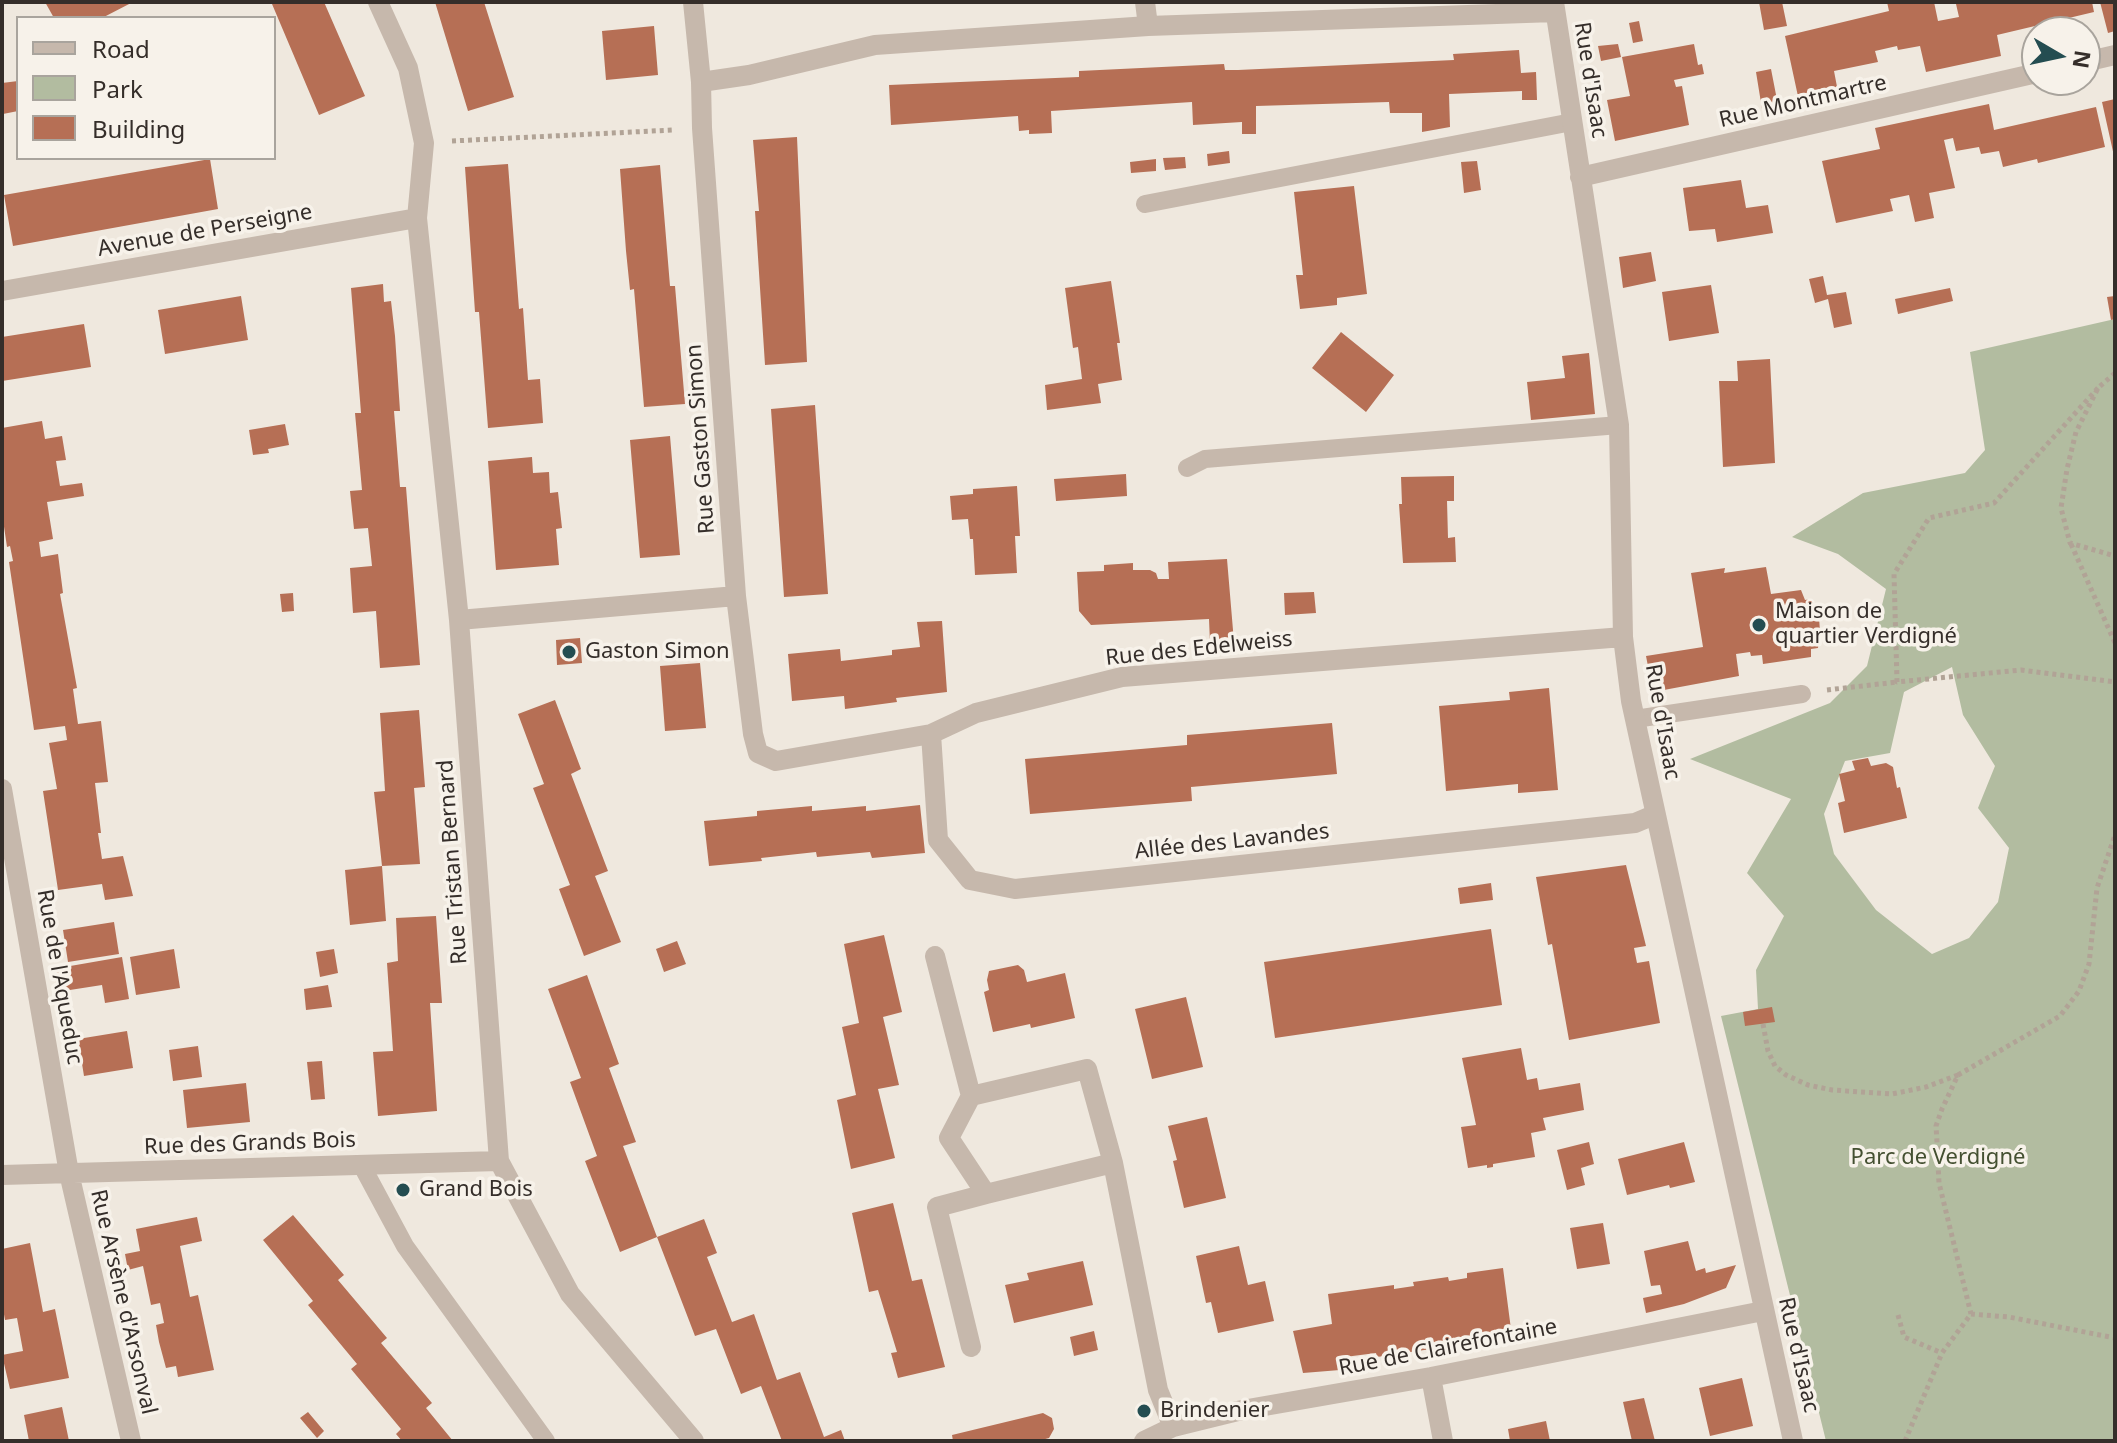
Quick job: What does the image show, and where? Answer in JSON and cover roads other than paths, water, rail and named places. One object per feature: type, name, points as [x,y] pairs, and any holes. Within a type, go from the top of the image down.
[{"type":"street","name":"Rue Tristan Bernard","points":[[378,2],[408,68],[424,143],[417,218],[459,620],[499,1161],[570,1294],[694,1441]]},
{"type":"street","name":"Rue Gaston Simon","points":[[693,2],[736,596]]},
{"type":"street","points":[[1145,2],[1148,26]]},
{"type":"street","points":[[701,82],[749,75],[875,45],[1148,26],[1554,7]]},
{"type":"street","name":"Rue d'Isaac","points":[[1554,7],[1619,425],[1623,637],[1635,719],[1793,1441]]},
{"type":"street","name":"Rue Montmartre","points":[[1580,177],[2021,77]]},
{"type":"street","name":"Avenue de Perseigne","points":[[2,291],[417,218]]},
{"type":"street","points":[[459,620],[736,596]]},
{"type":"street","name":"Rue des Edelweiss","points":[[736,596],[753,734],[758,753],[776,761],[931,734],[976,713],[1122,677],[1623,637]]},
{"type":"street","name":"Allée des Lavandes","points":[[931,734],[938,840],[970,880],[1015,889],[1635,823],[1654,815]]},
{"type":"street","name":"Rue de l'Aqueduc","points":[[2,789],[69,1173]]},
{"type":"street","points":[[935,956],[971,1096],[949,1138],[986,1194]]},
{"type":"street","points":[[971,1096],[1087,1069],[1113,1163],[1158,1390],[1173,1427]]},
{"type":"street","name":"Rue des Grands Bois","points":[[2,1175],[499,1161]]},
{"type":"street","points":[[971,1347],[937,1207],[1113,1163]]},
{"type":"street","name":"Rue Arsène d'Arsonval","points":[[69,1173],[131,1441]]},
{"type":"street","name":"Rue de Clairefontaine","points":[[1144,1441],[1173,1427],[1242,1410],[1431,1377],[1763,1311]]},
{"type":"street","points":[[1431,1377],[1443,1441]]},
{"type":"lane","points":[[1145,204],[1572,122]]},
{"type":"lane","points":[[1187,468],[1205,459],[1619,425]]},
{"type":"lane","points":[[1635,719],[1802,694]]},
{"type":"lane","points":[[361,1164],[405,1246],[546,1441]]},
{"type":"place","name":"Maison de quartier Verdigné","points":[[1759,625]]},
{"type":"place","name":"Gaston Simon","points":[[569,652]]},
{"type":"place","name":"Grand Bois","points":[[403,1190]]},
{"type":"place","name":"Brindenier","points":[[1144,1411]]},
{"type":"park label","name":"Parc de Verdigné","points":[[1938,1158]]}]
